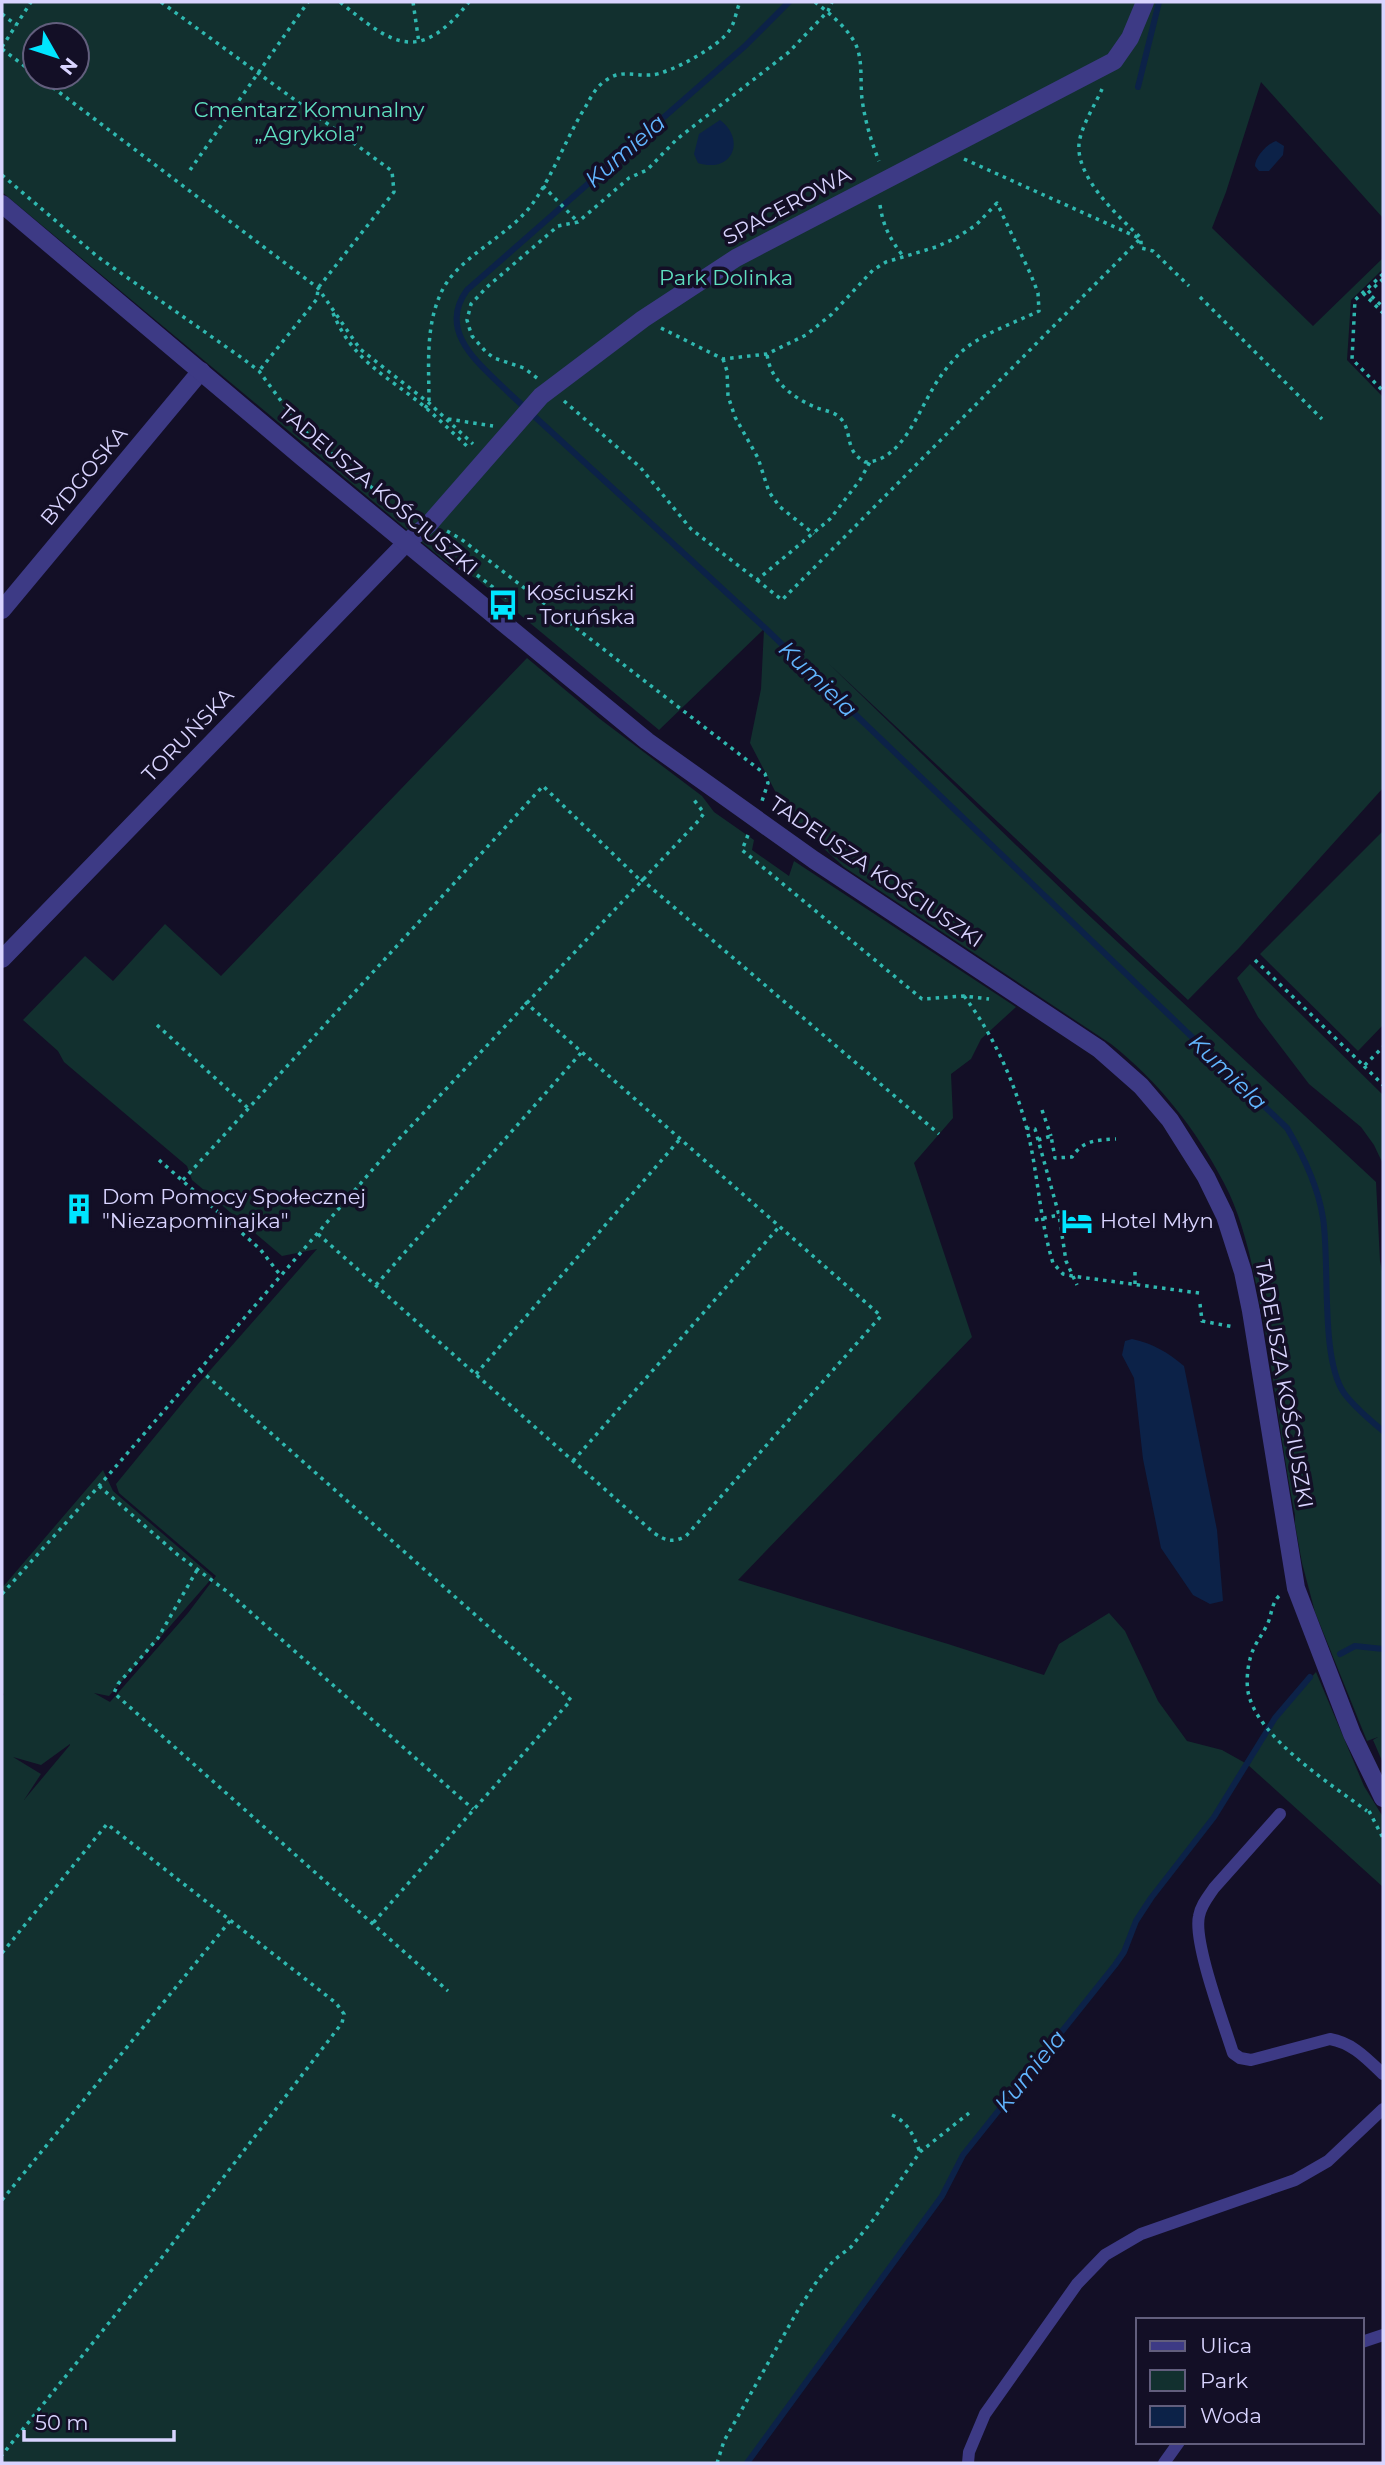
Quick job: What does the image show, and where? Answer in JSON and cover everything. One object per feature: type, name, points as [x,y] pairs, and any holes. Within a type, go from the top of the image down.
[{"type":"street","points":[[1114,61],[1130,38],[1144,2]]},
{"type":"street","name":"SPACEROWA","points":[[407,542],[429,524],[546,392],[643,319],[736,258],[1114,61]]},
{"type":"street","name":"TADEUSZA KOŚCIUSZKI","points":[[2,204],[618,718],[758,811],[1099,1049],[1141,1086],[1183,1139],[1217,1198],[1243,1272],[1296,1588],[1357,1745],[1383,1798]]},
{"type":"street","name":"BYDGOSKA","points":[[2,610],[201,372]]},
{"type":"street","name":"TORUŃSKA","points":[[2,959],[407,542]]},
{"type":"lane","points":[[1280,1814],[1214,1888],[1199,1916],[1198,1934],[1233,2053],[1240,2059],[1251,2060],[1330,2039],[1351,2046],[1383,2074]]},
{"type":"lane","points":[[968,2463],[969,2452],[985,2414],[1077,2284],[1105,2255],[1141,2234],[1295,2180],[1328,2161],[1383,2109]]},
{"type":"lane","points":[[1364,2341],[1383,2335]]},
{"type":"lane","points":[[1164,2463],[1178,2444]]},
{"type":"path","points":[[21,63],[2,48],[31,2]]},
{"type":"path","points":[[161,2],[392,171],[394,192],[318,288],[317,299],[259,371]]},
{"type":"path","points":[[190,170],[308,2]]},
{"type":"path","points":[[340,2],[375,30],[400,41],[419,43],[440,32],[469,2]]},
{"type":"path","points":[[412,2],[419,43]]},
{"type":"path","points":[[425,408],[429,403],[429,340],[441,293],[447,282],[464,265],[535,202],[573,127],[597,88],[617,74],[660,74],[694,57],[726,35],[740,2]]},
{"type":"path","points":[[832,2],[828,11],[789,52],[677,139],[647,170],[629,178],[578,222],[558,226],[487,287],[471,304],[467,320],[472,336],[486,352],[494,358],[524,368],[546,392],[640,467],[691,529],[782,600],[1141,239]]},
{"type":"path","points":[[816,3],[828,11],[856,47],[869,137],[883,180],[882,220],[888,237],[903,256]]},
{"type":"path","points":[[2,14],[16,25]]},
{"type":"path","points":[[1114,61],[1079,142],[1082,164],[1098,193],[1141,239],[1141,248],[1153,251],[1189,286]]},
{"type":"path","points":[[57,91],[318,288],[360,349],[429,403],[485,459]]},
{"type":"path","points":[[942,150],[1141,239]]},
{"type":"path","points":[[2,175],[97,257],[259,371],[301,428],[396,508]]},
{"type":"path","points":[[543,186],[578,222]]},
{"type":"path","points":[[643,319],[723,359],[768,354],[806,335],[832,314],[873,270],[903,256],[956,238],[976,225],[997,203],[1038,293],[1038,311],[960,352],[933,388],[904,438],[875,462],[870,463],[858,458],[851,450],[842,419],[834,413],[804,402],[788,390],[769,368],[768,354]]},
{"type":"path","points":[[1383,276],[1355,300],[1352,359],[1383,391]]},
{"type":"path","points":[[1383,276],[1368,293],[1383,307]]},
{"type":"path","points":[[1363,293],[1383,313]]},
{"type":"path","points":[[1200,297],[1322,419]]},
{"type":"path","points":[[330,305],[341,332],[358,355],[485,459]]},
{"type":"path","points":[[723,359],[727,371],[728,396],[735,417],[758,458],[769,492],[780,507],[814,534]]},
{"type":"path","points":[[446,418],[515,426]]},
{"type":"path","points":[[757,580],[814,534],[843,505],[870,463]]},
{"type":"path","points":[[429,524],[461,539],[765,774],[768,783],[742,850],[922,999],[964,996],[996,1000]]},
{"type":"path","points":[[471,571],[509,601]]},
{"type":"path","points":[[183,1180],[543,786],[641,879],[939,1134]]},
{"type":"path","points":[[752,797],[758,811]]},
{"type":"path","points":[[2,1594],[399,1139],[704,813],[695,800]]},
{"type":"path","points":[[1255,960],[1383,1085]]},
{"type":"path","points":[[964,996],[985,1023],[999,1053],[1026,1128],[1053,1263],[1063,1274],[1072,1276],[1199,1293]]},
{"type":"path","points":[[318,1234],[665,1540],[676,1541],[686,1536],[881,1316],[525,1003]]},
{"type":"path","points":[[157,1026],[248,1108]]},
{"type":"path","points":[[1364,1066],[1383,1047]]},
{"type":"path","points":[[376,1285],[581,1053]]},
{"type":"path","points":[[1042,1110],[1055,1158],[1072,1157],[1081,1145],[1096,1140],[1116,1139]]},
{"type":"path","points":[[1026,1128],[1035,1129],[1059,1215],[1066,1261],[1077,1285]]},
{"type":"path","points":[[1038,1140],[1051,1136]]},
{"type":"path","points":[[476,1374],[680,1139]]},
{"type":"path","points":[[159,1160],[260,1249],[281,1277]]},
{"type":"path","points":[[1035,1220],[1059,1215],[1072,1220]]},
{"type":"path","points":[[573,1461],[779,1227]]},
{"type":"path","points":[[1135,1269],[1135,1284]]},
{"type":"path","points":[[1200,1304],[1202,1321],[1236,1327],[1235,1318]]},
{"type":"path","points":[[200,1370],[570,1700],[373,1923]]},
{"type":"path","points":[[99,1486],[197,1570],[229,1593],[473,1809]]},
{"type":"path","points":[[197,1570],[158,1638],[118,1684],[114,1693],[449,1991]]},
{"type":"path","points":[[1283,1592],[1274,1601],[1268,1624],[1250,1659],[1248,1695],[1256,1715],[1300,1763],[1369,1812],[1383,1838]]},
{"type":"path","points":[[2,1953],[107,1824],[336,2003],[344,2014],[342,2023],[171,2246],[2,2455]]},
{"type":"path","points":[[2,2200],[230,1921]]},
{"type":"path","points":[[717,2463],[724,2441],[798,2310],[834,2260],[851,2247],[873,2220],[920,2152],[970,2113]]},
{"type":"path","points":[[892,2115],[902,2120],[909,2128],[920,2152]]},
{"type":"green space","points":[[2,2],[1383,2],[1383,218],[1261,82],[1212,228],[1313,326],[1383,258],[1383,269],[1351,300],[1347,360],[1383,397],[1383,788],[1239,948],[1188,1000],[828,663],[1081,908],[1376,1182],[1383,1276],[1383,1763],[1373,1740],[1378,1737],[1367,1741],[1315,1612],[1302,1563],[1268,1345],[1240,1221],[1213,1163],[1175,1107],[1145,1074],[1111,1044],[844,867],[788,816],[750,743],[761,689],[764,629],[659,730],[477,579],[447,563],[2,192]]},
{"type":"green space","points":[[527,658],[600,719],[702,796],[714,812],[754,840],[752,850],[789,876],[794,861],[1016,1007],[981,1039],[971,1059],[951,1074],[953,1118],[914,1163],[972,1337],[738,1580],[1044,1675],[1059,1644],[1109,1613],[1125,1631],[1158,1701],[1187,1741],[1222,1750],[1247,1764],[1214,1817],[1151,1898],[1136,1921],[1124,1952],[1115,1965],[964,2155],[942,2196],[747,2463],[2,2463],[2,1588],[103,1470],[113,1491],[213,1577],[109,1696],[94,1693],[110,1702],[188,1613],[216,1576],[119,1493],[116,1484],[198,1384],[317,1249],[282,1256],[192,1180],[187,1166],[64,1062],[58,1051],[23,1020],[85,956],[113,981],[165,924],[221,976]],"holes":[[[70,1745],[24,1800],[41,1774],[13,1757],[41,1765]]]},
{"type":"green space","points":[[1383,831],[1383,1025],[1358,1051],[1260,954]]},
{"type":"green space","points":[[1250,964],[1383,1095],[1383,1164],[1361,1127],[1309,1084],[1258,1017],[1237,978]]},
{"type":"green space","points":[[1316,1672],[1364,1786],[1383,1817],[1383,1887],[1247,1764],[1275,1718]]},
{"type":"water","points":[[720,120],[732,136],[732,153],[720,164],[698,163],[694,154],[699,134]]},
{"type":"water","points":[[1276,141],[1284,146],[1283,155],[1269,171],[1259,171],[1255,166],[1259,155]]},
{"type":"water","points":[[1132,1339],[1160,1349],[1184,1366],[1217,1530],[1223,1601],[1210,1604],[1193,1595],[1161,1548],[1143,1459],[1134,1378],[1122,1355],[1125,1341]]},
{"type":"waterway","name":"Kumiela","points":[[789,2],[745,46],[467,290],[459,305],[459,334],[486,371],[765,628],[1287,1128],[1309,1171],[1321,1206],[1329,1334],[1336,1377],[1348,1398],[1383,1431]]},
{"type":"waterway","points":[[1138,87],[1159,2]]},
{"type":"waterway","name":"Kumiela","points":[[1340,1654],[1355,1646],[1383,1649]]},
{"type":"waterway","name":"Kumiela","points":[[747,2463],[942,2196],[963,2155],[1115,1965],[1124,1952],[1136,1921],[1151,1898],[1214,1817],[1275,1718],[1310,1677]]},
{"type":"place","name":"Kościuszki - Toruńska","points":[[503,605]]},
{"type":"place","name":"Dom Pomocy Społecznej \"Niezapominajka\"","points":[[79,1209]]},
{"type":"place","name":"Hotel Młyn","points":[[1077,1221]]},
{"type":"park label","name":"Cmentarz Komunalny „Agrykola”","points":[[309,122]]},
{"type":"park label","name":"Park Dolinka","points":[[726,278]]}]
